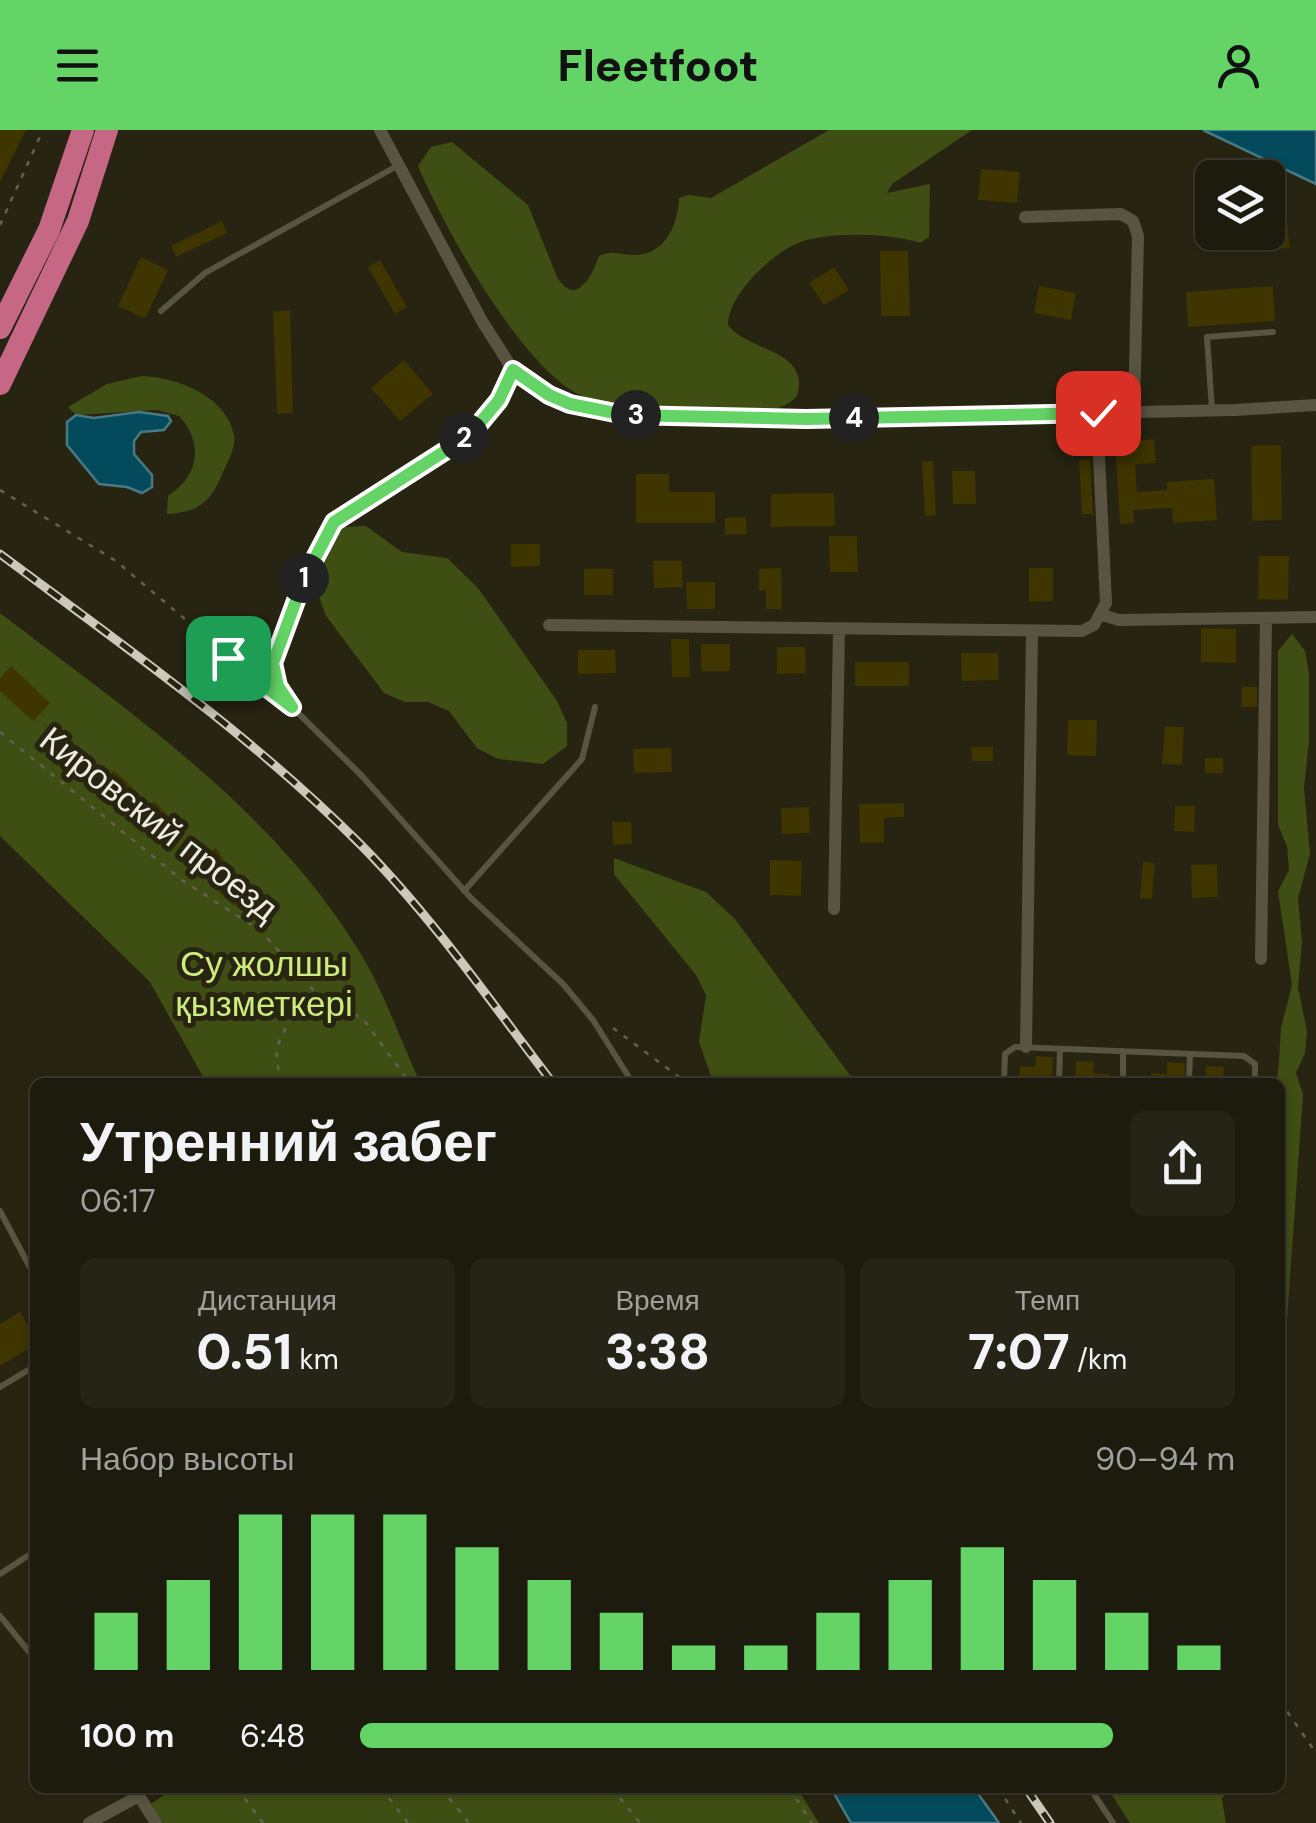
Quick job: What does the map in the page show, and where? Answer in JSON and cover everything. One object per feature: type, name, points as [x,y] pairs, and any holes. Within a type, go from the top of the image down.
[{"type":"highway","points":[[0,328],[49,230],[83,130]]},
{"type":"highway","points":[[0,383],[78,221],[107,130]]},
{"type":"street","points":[[380,130],[482,322],[513,370],[560,400],[625,415],[806,419],[1212,411],[1316,405]]},
{"type":"street","points":[[1025,217],[1121,214],[1134,221],[1138,236],[1134,412]]},
{"type":"street","points":[[549,625],[1082,632],[1102,616],[1106,603],[1098,413]]},
{"type":"street","points":[[1102,616],[1118,620],[1316,617]]},
{"type":"street","points":[[1261,958],[1266,618]]},
{"type":"street","points":[[834,910],[839,628]]},
{"type":"street","points":[[1026,1047],[1032,631]]},
{"type":"street","points":[[90,1823],[136,1793]]},
{"type":"street","points":[[139,1793],[156,1823]]},
{"type":"lane","points":[[161,312],[188,284],[205,273],[398,166]]},
{"type":"lane","points":[[1212,411],[1207,336],[1272,332]]},
{"type":"lane","points":[[513,370],[499,400],[470,435],[334,522],[304,579],[273,663],[278,686],[292,707],[362,776],[464,891],[563,984],[593,1020],[629,1078]]},
{"type":"lane","points":[[464,891],[582,759],[594,707]]},
{"type":"lane","points":[[1004,1078],[1007,1050],[1026,1047],[1248,1057],[1254,1064],[1255,1078]]},
{"type":"lane","points":[[1060,1048],[1060,1078]]},
{"type":"lane","points":[[1123,1051],[1123,1078]]},
{"type":"lane","points":[[1189,1078],[1190,1054]]},
{"type":"lane","points":[[0,1211],[30,1268]]},
{"type":"lane","points":[[0,1387],[30,1369]]},
{"type":"lane","points":[[0,1574],[30,1554]]},
{"type":"lane","points":[[0,1616],[30,1654]]},
{"type":"lane","points":[[1093,1793],[1113,1823]]},
{"type":"path","points":[[0,225],[42,130]]},
{"type":"path","points":[[0,490],[116,561],[292,707]]},
{"type":"path","name":"Кировский проезд","points":[[0,732],[182,880],[262,931],[315,992],[363,1019],[407,1078]]},
{"type":"path","points":[[283,1078],[276,1054],[278,1036],[315,992]]},
{"type":"path","points":[[593,1020],[614,1028],[681,1078]]},
{"type":"path","points":[[1285,1708],[1316,1753]]},
{"type":"path","points":[[242,1793],[263,1823]]},
{"type":"path","points":[[386,1793],[408,1823]]},
{"type":"path","points":[[446,1793],[468,1823]]},
{"type":"path","points":[[616,1793],[640,1823]]},
{"type":"path","points":[[792,1793],[812,1823]]},
{"type":"path","points":[[1001,1793],[1021,1823]]},
{"type":"green space","points":[[829,130],[972,130],[892,184],[887,193],[930,184],[929,237],[920,243],[858,235],[808,240],[774,258],[742,290],[728,325],[737,334],[787,360],[799,381],[797,396],[769,410],[640,408],[604,403],[574,392],[552,375],[506,322],[445,223],[418,166],[431,147],[452,142],[528,205],[557,277],[571,290],[588,280],[599,256],[642,254],[660,245],[672,229],[679,198],[711,198]]},
{"type":"green space","points":[[142,376],[170,380],[211,399],[229,421],[234,435],[231,454],[218,482],[202,504],[188,511],[167,514],[168,496],[186,479],[194,459],[192,438],[179,416],[157,410],[76,415],[68,407],[107,384]]},
{"type":"green space","points":[[366,526],[402,552],[447,558],[478,588],[557,701],[567,723],[567,746],[543,764],[498,759],[477,748],[449,711],[428,702],[405,702],[384,693],[326,616],[318,594],[327,543],[343,527]]},
{"type":"green space","name":"Су жолшы қызметкері","points":[[0,613],[196,766],[285,852],[324,900],[368,966],[418,1078],[204,1078],[150,982],[0,836]]},
{"type":"green space","points":[[1292,634],[1305,651],[1309,673],[1304,788],[1310,854],[1298,898],[1302,942],[1298,987],[1307,1031],[1305,1053],[1296,1073],[1303,1094],[1287,1320],[1285,1078],[1276,1078],[1281,1028],[1292,985],[1278,891],[1289,870],[1287,846],[1278,825],[1278,651]]},
{"type":"green space","points":[[614,858],[706,892],[735,919],[852,1078],[712,1078],[699,1042],[706,995],[696,975],[614,874]]},
{"type":"green space","points":[[167,1793],[800,1793],[819,1823],[163,1823],[151,1804]]},
{"type":"green space","points":[[1111,1793],[1225,1793],[1222,1799],[1226,1823],[1130,1823]]},
{"type":"water","points":[[1203,130],[1316,130],[1316,184],[1285,169],[1285,160],[1266,160]]},
{"type":"water","points":[[139,412],[168,416],[171,421],[164,430],[141,432],[134,441],[134,454],[152,475],[152,487],[142,493],[99,484],[67,445],[67,422],[76,415],[94,418]]},
{"type":"water","points":[[834,1793],[978,1793],[999,1823],[851,1823]]},
{"type":"building","points":[[0,130],[26,130],[0,182]]},
{"type":"building","points":[[981,169],[1020,172],[1017,203],[978,200]]},
{"type":"building","points":[[1285,220],[1290,248],[1285,248]]},
{"type":"building","points":[[222,221],[227,233],[176,257],[171,246]]},
{"type":"building","points":[[880,251],[908,251],[910,316],[881,316]]},
{"type":"building","points":[[141,257],[168,270],[145,319],[118,306]]},
{"type":"building","points":[[380,260],[407,307],[395,314],[368,267]]},
{"type":"building","points":[[834,267],[849,290],[824,305],[809,283]]},
{"type":"building","points":[[1039,286],[1076,293],[1071,320],[1034,313]]},
{"type":"building","points":[[1273,286],[1275,321],[1188,327],[1186,292]]},
{"type":"building","points":[[290,310],[293,413],[277,414],[273,311]]},
{"type":"building","points":[[404,360],[433,394],[400,421],[371,388]]},
{"type":"building","points":[[1154,439],[1156,463],[1135,464],[1137,492],[1167,490],[1167,482],[1214,479],[1217,520],[1173,523],[1172,508],[1133,510],[1134,523],[1120,524],[1115,442]]},
{"type":"building","points":[[1281,445],[1282,520],[1252,521],[1251,446]]},
{"type":"building","points":[[1090,459],[1093,514],[1082,514],[1079,460]]},
{"type":"building","points":[[922,461],[933,461],[936,515],[925,516]]},
{"type":"building","points":[[952,471],[975,471],[976,504],[953,504]]},
{"type":"building","points":[[636,474],[669,474],[669,492],[715,492],[715,523],[636,523]]},
{"type":"building","points":[[834,493],[835,526],[771,527],[771,494]]},
{"type":"building","points":[[746,517],[747,534],[725,535],[725,518]]},
{"type":"building","points":[[829,536],[857,536],[858,572],[830,572]]},
{"type":"building","points":[[511,544],[540,544],[540,566],[511,567]]},
{"type":"building","points":[[1259,556],[1289,556],[1288,600],[1258,599]]},
{"type":"building","points":[[653,561],[682,561],[683,587],[654,588]]},
{"type":"building","points":[[781,568],[782,609],[766,609],[766,590],[759,591],[759,569]]},
{"type":"building","points":[[1029,568],[1053,568],[1053,601],[1029,602]]},
{"type":"building","points":[[584,569],[613,569],[613,595],[584,595]]},
{"type":"building","points":[[686,582],[715,582],[715,609],[687,609]]},
{"type":"building","points":[[1201,628],[1236,629],[1236,663],[1201,662]]},
{"type":"building","points":[[671,639],[689,639],[690,677],[672,677]]},
{"type":"building","points":[[701,644],[730,644],[730,671],[701,671]]},
{"type":"building","points":[[777,647],[805,647],[806,673],[777,674]]},
{"type":"building","points":[[578,650],[615,650],[616,673],[578,674]]},
{"type":"building","points":[[961,653],[998,653],[999,680],[962,681]]},
{"type":"building","points":[[855,662],[909,662],[909,686],[855,686]]},
{"type":"building","points":[[11,666],[50,703],[33,721],[0,691],[0,678]]},
{"type":"building","points":[[1242,687],[1257,687],[1257,707],[1241,707]]},
{"type":"building","points":[[1068,720],[1097,720],[1096,756],[1067,755]]},
{"type":"building","points":[[1165,726],[1184,727],[1182,765],[1162,764]]},
{"type":"building","points":[[67,737],[87,755],[77,766],[57,748]]},
{"type":"building","points":[[971,747],[993,747],[993,761],[972,761]]},
{"type":"building","points":[[671,748],[672,772],[634,773],[633,749]]},
{"type":"building","points":[[1205,758],[1223,758],[1223,773],[1205,773]]},
{"type":"building","points":[[114,770],[133,788],[123,799],[104,781]]},
{"type":"building","points":[[155,801],[177,827],[163,839],[141,813]]},
{"type":"building","points":[[904,803],[904,817],[884,818],[884,842],[860,843],[859,804]]},
{"type":"building","points":[[1175,806],[1195,806],[1194,832],[1174,831]]},
{"type":"building","points":[[809,807],[810,833],[782,834],[781,808]]},
{"type":"building","points":[[612,822],[631,822],[632,844],[613,845]]},
{"type":"building","points":[[216,848],[250,895],[234,906],[215,888],[219,885],[206,868],[196,874],[188,862]]},
{"type":"building","points":[[770,860],[802,861],[801,896],[770,895]]},
{"type":"building","points":[[1143,862],[1155,863],[1152,899],[1140,898]]},
{"type":"building","points":[[1217,864],[1218,897],[1192,898],[1191,865]]},
{"type":"building","points":[[1036,1056],[1053,1057],[1052,1078],[1019,1078],[1020,1066],[1035,1067]]},
{"type":"building","points":[[1076,1061],[1094,1062],[1093,1073],[1109,1074],[1108,1078],[1075,1078]]},
{"type":"building","points":[[1167,1062],[1185,1063],[1184,1078],[1151,1078],[1151,1073],[1167,1074]]},
{"type":"building","points":[[1206,1066],[1224,1067],[1223,1078],[1205,1078]]},
{"type":"building","points":[[20,1312],[30,1329],[30,1348],[0,1366],[0,1324]]},
{"type":"railway","points":[[0,554],[186,693],[276,766],[361,845],[412,901],[549,1078]]},
{"type":"railway","points":[[1029,1793],[1050,1823]]},
{"type":"route","points":[[228,658],[292,707],[278,686],[273,663],[304,579],[334,522],[470,435],[499,400],[513,370],[549,395],[570,404],[625,415],[806,419],[1098,413]]}]
